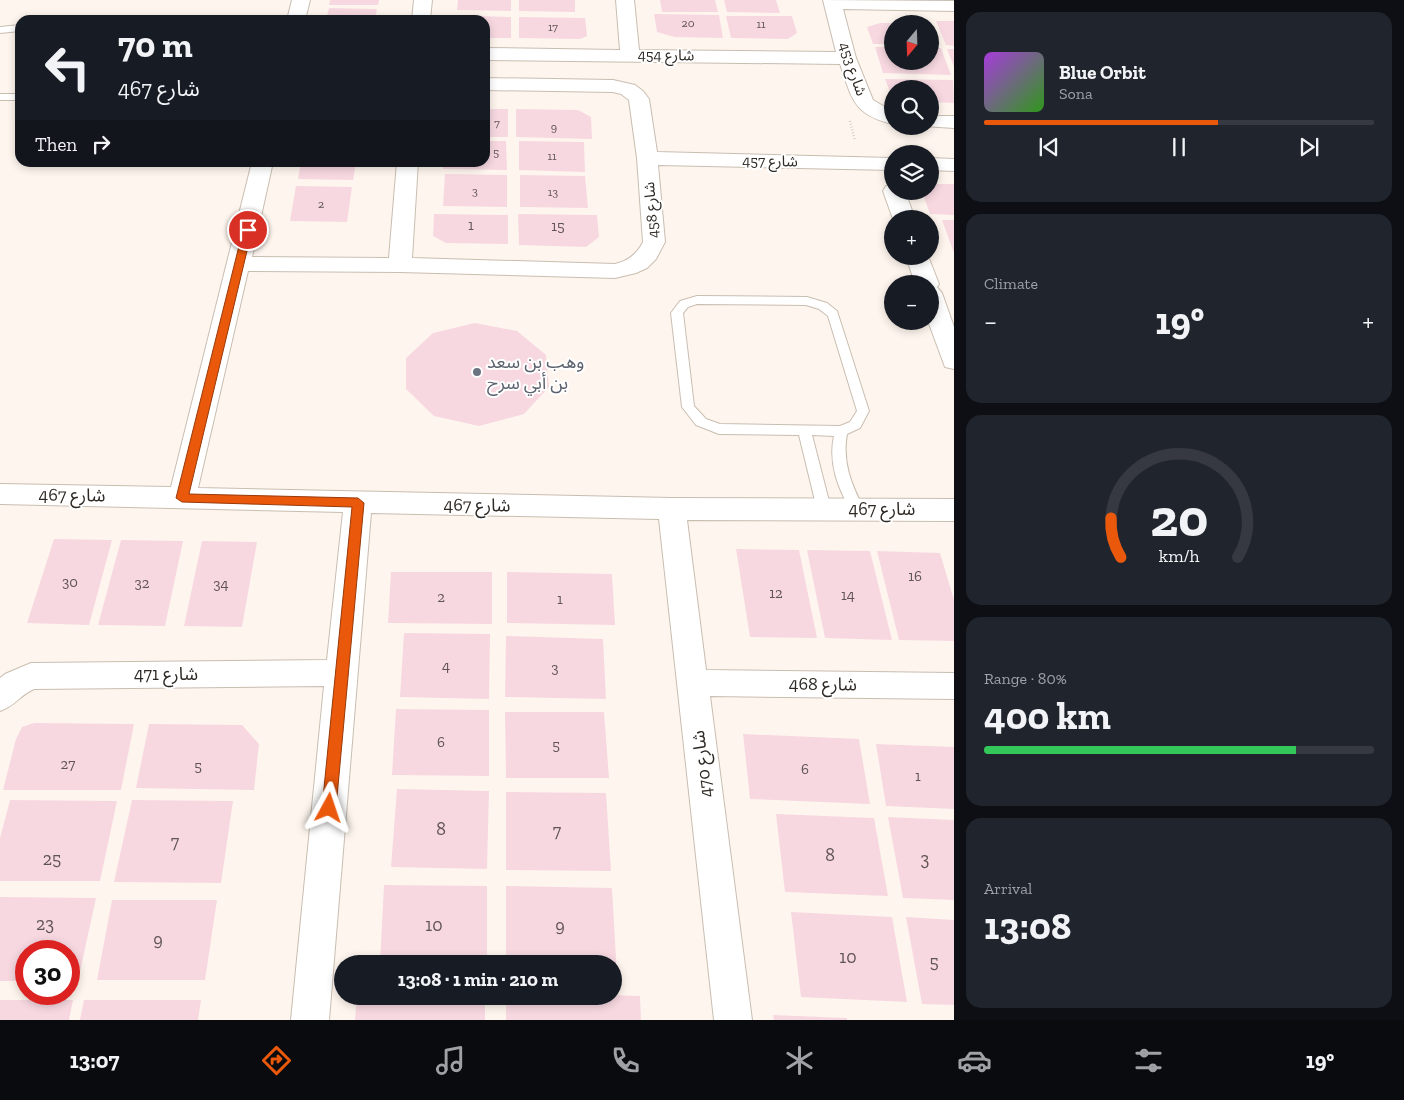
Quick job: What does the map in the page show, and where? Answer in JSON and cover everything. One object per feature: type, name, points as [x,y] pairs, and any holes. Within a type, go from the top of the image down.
[{"type":"street","points":[[297,15],[301,0]]},
{"type":"street","points":[[422,15],[423,0]]},
{"type":"street","points":[[625,0],[630,55]]},
{"type":"street","name":"شارع 453","points":[[884,115],[864,103],[847,58],[833,2],[954,6]]},
{"type":"street","name":"شارع 454","points":[[490,54],[847,58]]},
{"type":"street","name":"شارع 458","points":[[240,264],[400,265],[615,271],[631,268],[650,254],[654,242],[647,158],[639,100],[634,92],[627,88],[613,86],[490,84]]},
{"type":"street","points":[[939,122],[954,122]]},
{"type":"street","name":"شارع 457","points":[[647,158],[882,164]]},
{"type":"street","points":[[939,164],[954,165]]},
{"type":"street","points":[[182,498],[262,167]]},
{"type":"street","points":[[400,265],[408,167]]},
{"type":"street","points":[[939,318],[954,361]]},
{"type":"street","name":"شارع 467","points":[[0,494],[672,509],[954,510]]},
{"type":"street","points":[[310,1020],[358,503]]},
{"type":"street","name":"شارع 470","points":[[672,509],[733,1020]]},
{"type":"street","name":"شارع 471","points":[[0,698],[16,683],[31,676],[341,673]]},
{"type":"street","name":"شارع 468","points":[[692,683],[954,686]]},
{"type":"lane","points":[[0,30],[15,28]]},
{"type":"lane","points":[[0,97],[15,97]]},
{"type":"lane","points":[[697,300],[807,301],[822,306],[833,314],[863,411],[855,425],[841,431],[804,431],[719,429],[701,422],[688,407],[677,313],[679,308],[684,304],[697,300]]},
{"type":"lane","points":[[804,431],[824,509]]},
{"type":"lane","points":[[841,431],[838,445],[840,475],[857,509]]},
{"type":"path","points":[[860,94],[848,114],[855,141],[882,164]]},
{"type":"building","points":[[330,0],[379,0],[378,5],[329,5]]},
{"type":"building","points":[[458,0],[511,0],[511,11],[457,10]]},
{"type":"building","points":[[519,0],[575,0],[575,12],[519,11]]},
{"type":"building","points":[[660,0],[715,0],[718,12],[662,12]]},
{"type":"building","points":[[724,0],[776,0],[780,13],[727,12]]},
{"type":"building","points":[[329,8],[377,9],[376,15],[327,15]]},
{"type":"building","points":[[654,14],[719,15],[723,38],[675,37],[657,32]]},
{"type":"building","points":[[490,16],[511,17],[511,38],[490,38]]},
{"type":"building","points":[[726,16],[792,16],[797,33],[788,39],[731,38]]},
{"type":"building","points":[[519,17],[585,18],[587,36],[580,39],[519,38]]},
{"type":"building","points":[[939,21],[954,21],[954,46],[946,45],[939,28]]},
{"type":"building","points":[[884,23],[884,44],[873,44],[867,27]]},
{"type":"building","points":[[875,47],[884,47],[884,70],[939,70],[939,48],[941,48],[951,75],[883,73]]},
{"type":"building","points":[[947,49],[954,49],[954,67]]},
{"type":"building","points":[[885,79],[953,80],[954,103],[939,102],[939,80]]},
{"type":"building","points":[[490,109],[508,109],[508,137],[490,137]]},
{"type":"building","points":[[516,109],[578,110],[591,117],[592,139],[516,137]]},
{"type":"building","points":[[490,141],[506,141],[507,170],[443,169],[443,167],[490,167]]},
{"type":"building","points":[[519,141],[584,142],[585,172],[519,170]]},
{"type":"building","points":[[300,167],[355,167],[353,180],[298,179]]},
{"type":"building","points":[[445,174],[507,175],[507,207],[443,206]]},
{"type":"building","points":[[520,175],[585,176],[588,208],[520,207]]},
{"type":"building","points":[[939,184],[954,184],[954,215],[939,214],[939,210],[929,210],[925,200],[939,200]]},
{"type":"building","points":[[296,186],[352,187],[347,222],[290,221]]},
{"type":"building","points":[[434,214],[508,215],[508,244],[446,243],[433,236]]},
{"type":"building","points":[[518,214],[597,215],[599,237],[586,247],[519,245]]},
{"type":"building","points":[[942,220],[954,220],[954,253]]},
{"type":"building","name":"وهب بن سعد بن أبي سرح","points":[[475,323],[517,331],[546,355],[549,387],[524,414],[479,426],[434,416],[406,389],[406,358],[433,333]]},
{"type":"building","points":[[54,539],[112,540],[89,625],[27,623]]},
{"type":"building","points":[[121,540],[183,541],[165,626],[98,625]]},
{"type":"building","points":[[202,541],[257,542],[242,627],[184,626]]},
{"type":"building","points":[[736,549],[799,550],[817,638],[750,637]]},
{"type":"building","points":[[807,550],[870,551],[892,640],[825,638]]},
{"type":"building","points":[[877,551],[940,553],[954,600],[954,641],[899,640]]},
{"type":"building","points":[[391,572],[492,572],[492,624],[388,623]]},
{"type":"building","points":[[507,572],[612,574],[615,625],[507,623]]},
{"type":"building","points":[[404,633],[490,634],[489,699],[400,697]]},
{"type":"building","points":[[506,636],[603,639],[606,699],[505,697]]},
{"type":"building","points":[[396,709],[489,710],[489,776],[392,775]]},
{"type":"building","points":[[505,712],[604,712],[609,778],[506,778]]},
{"type":"building","points":[[34,723],[134,724],[121,790],[3,790],[16,739],[22,727]]},
{"type":"building","points":[[149,724],[242,725],[259,744],[254,790],[136,788]]},
{"type":"building","points":[[743,734],[859,739],[870,804],[750,799]]},
{"type":"building","points":[[876,744],[954,747],[954,809],[886,806]]},
{"type":"building","points":[[397,789],[489,791],[487,869],[391,867]]},
{"type":"building","points":[[506,792],[606,793],[611,871],[506,870]]},
{"type":"building","points":[[10,800],[117,801],[100,881],[0,881],[0,838]]},
{"type":"building","points":[[132,800],[233,801],[221,883],[114,882]]},
{"type":"building","points":[[776,814],[874,818],[888,896],[785,892]]},
{"type":"building","points":[[888,817],[954,820],[954,900],[903,898]]},
{"type":"building","points":[[384,885],[487,886],[487,955],[380,955]]},
{"type":"building","points":[[506,886],[612,888],[616,955],[506,955]]},
{"type":"building","points":[[0,897],[96,898],[80,972],[80,940],[15,940],[15,981],[0,981]]},
{"type":"building","points":[[112,900],[217,900],[205,980],[97,980]]},
{"type":"building","points":[[791,912],[892,917],[907,1002],[801,997]]},
{"type":"building","points":[[906,917],[954,920],[954,1005],[922,1004]]},
{"type":"building","points":[[622,995],[640,996],[641,1020],[506,1020],[506,1005],[622,1005]]},
{"type":"building","points":[[0,1000],[15,1000],[15,1005],[72,1005],[69,1020],[0,1020]]},
{"type":"building","points":[[84,1000],[201,1000],[198,1020],[80,1020]]},
{"type":"building","points":[[356,1005],[485,1005],[485,1020],[355,1020]]},
{"type":"building","points":[[773,1015],[847,1018],[847,1020],[774,1020]]},
{"type":"place","name":"وهب بن سعد بن أبي سرح","points":[[477,372]]},
{"type":"route","points":[[248,230],[182,498],[358,503],[329,808]]}]
